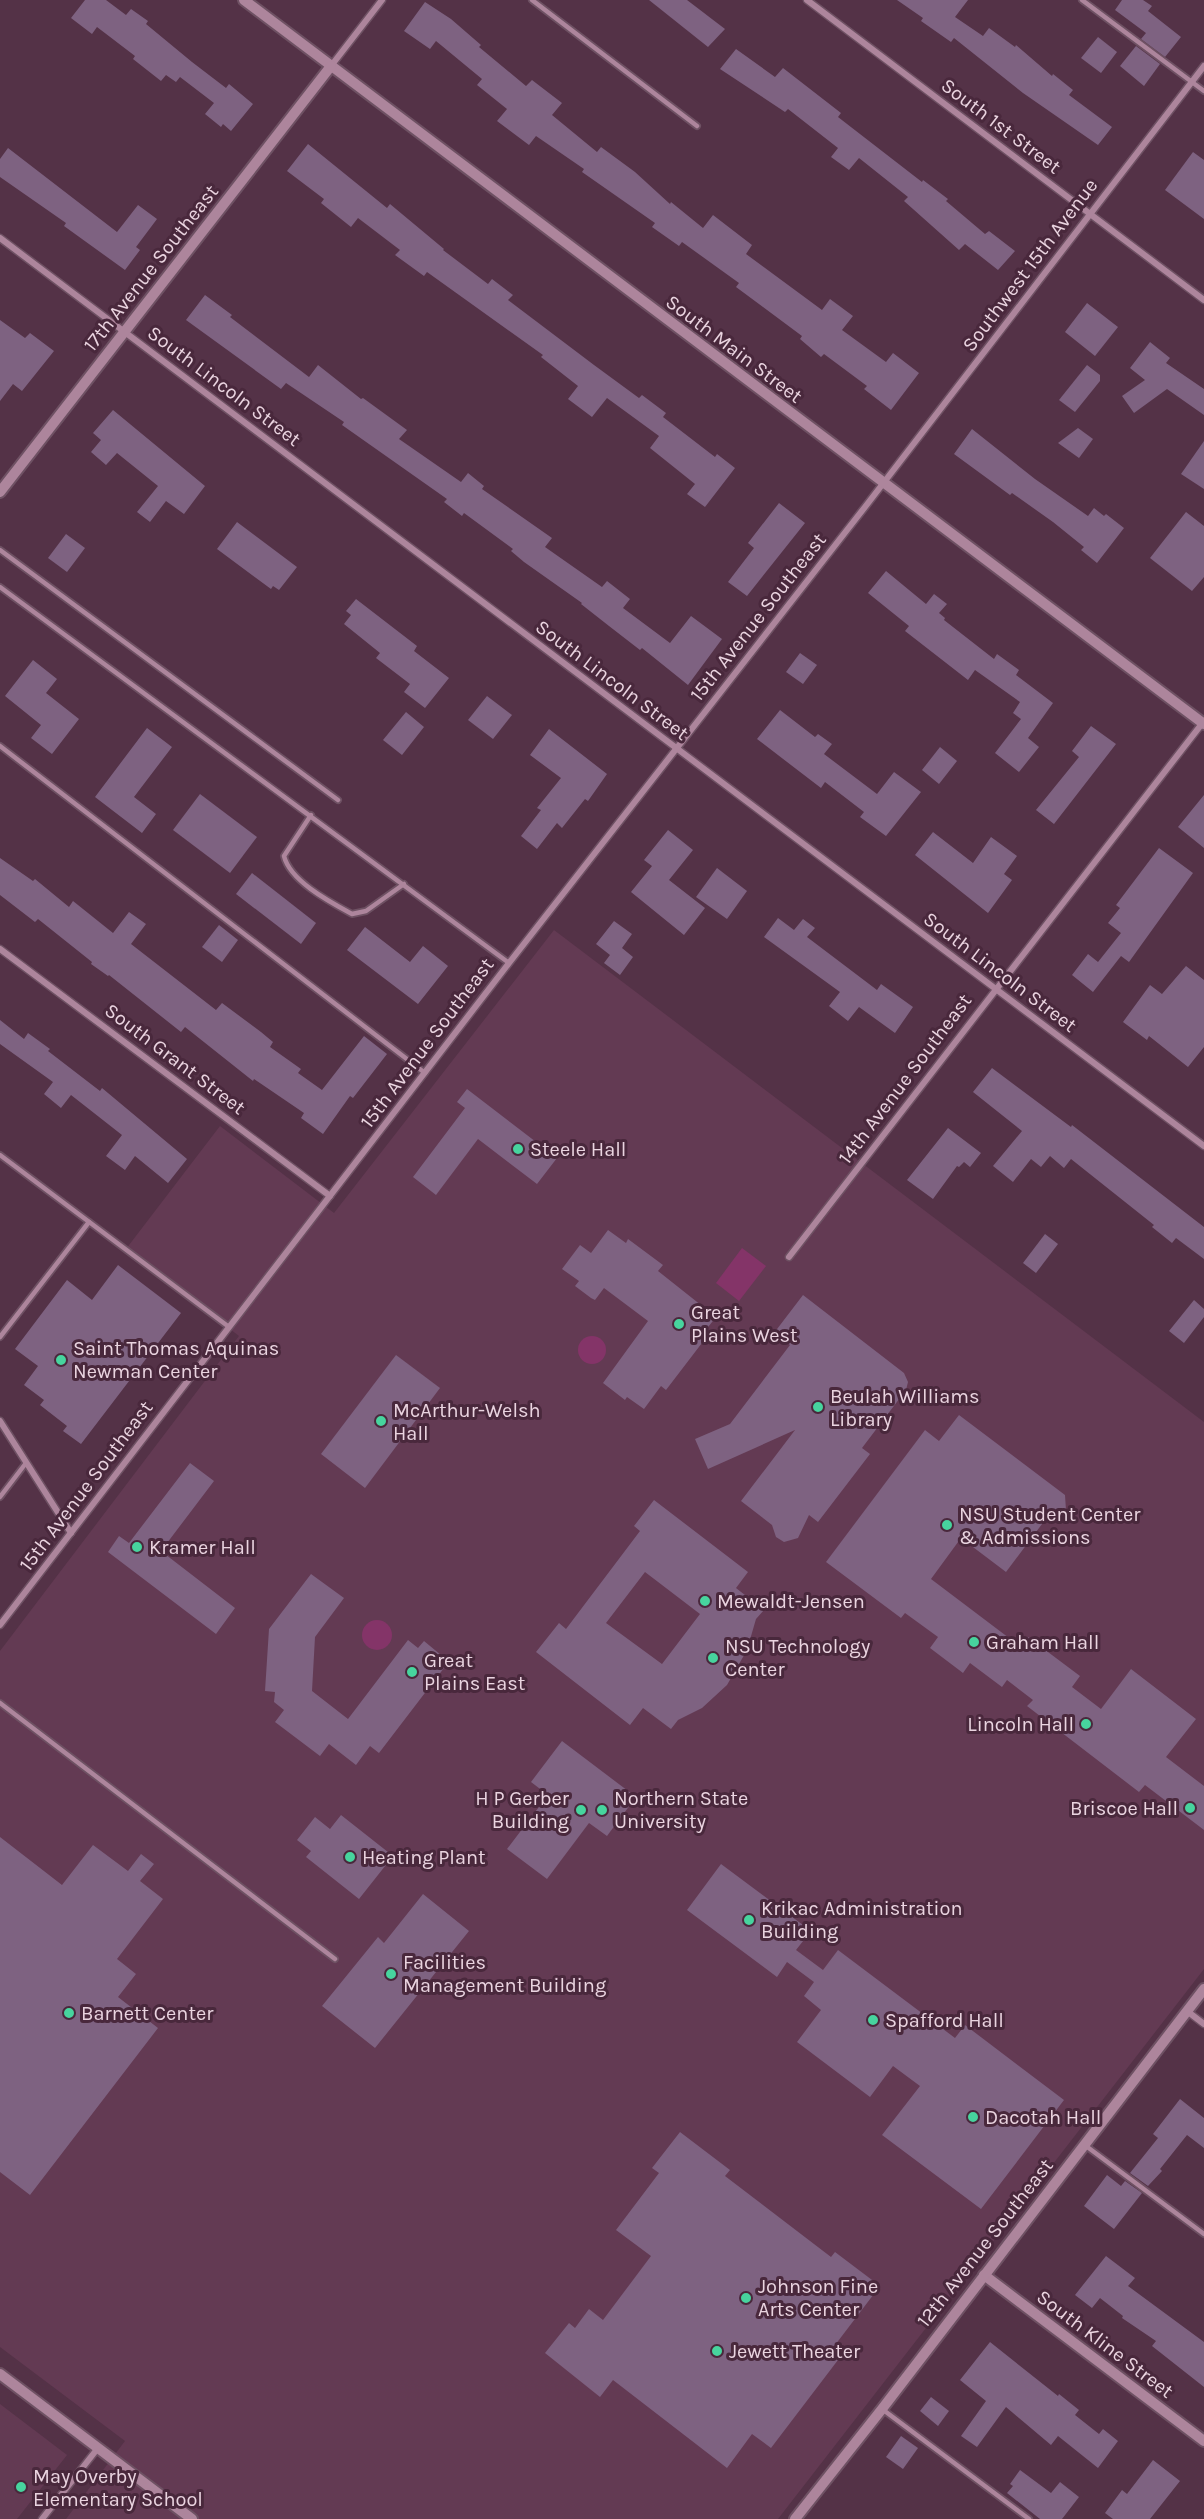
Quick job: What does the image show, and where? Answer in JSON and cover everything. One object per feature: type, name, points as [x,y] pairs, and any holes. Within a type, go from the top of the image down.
[{"type":"street","name":"South Main Street","points":[[244,0],[883,484],[1203,722]]},
{"type":"street","points":[[331,66],[382,0]]},
{"type":"street","name":"South 1st Street","points":[[807,0],[1204,300]]},
{"type":"street","name":"17th Avenue Southeast","points":[[0,492],[331,66]]},
{"type":"street","name":"Southwest 15th Avenue","points":[[883,484],[1204,66]]},
{"type":"street","name":"South Lincoln Street","points":[[0,238],[1204,1146]]},
{"type":"street","name":"15th Avenue Southeast","points":[[0,1625],[509,963],[883,484]]},
{"type":"street","name":"14th Avenue Southeast","points":[[789,1257],[1203,722]]},
{"type":"street","name":"South Grant Street","points":[[0,949],[330,1196]]},
{"type":"street","points":[[0,1421],[71,1533]]},
{"type":"street","name":"12th Avenue Southeast","points":[[795,2519],[1204,1989]]},
{"type":"street","points":[[1187,2011],[1204,2024]]},
{"type":"street","name":"South Kline Street","points":[[984,2275],[1204,2441]]},
{"type":"street","points":[[0,2373],[192,2519]]},
{"type":"street","points":[[42,2519],[98,2448]]},
{"type":"lane","points":[[532,0],[697,126]]},
{"type":"lane","points":[[1082,0],[1204,91]]},
{"type":"lane","points":[[0,550],[338,800]]},
{"type":"lane","points":[[0,587],[509,963]]},
{"type":"lane","points":[[0,746],[424,1073]]},
{"type":"lane","points":[[311,815],[284,856],[287,868],[325,899],[352,914],[366,911],[404,884]]},
{"type":"lane","points":[[0,1155],[229,1327]]},
{"type":"lane","points":[[0,1337],[89,1222]]},
{"type":"lane","points":[[0,1497],[26,1463]]},
{"type":"lane","points":[[0,1703],[335,1959]]},
{"type":"lane","points":[[1084,2144],[1204,2234]]},
{"type":"lane","points":[[882,2409],[1029,2519]]},
{"type":"shaded area","name":"Northern State University","points":[[554,930],[1204,1422],[1204,1969],[778,2519],[66,2519],[125,2441],[0,2347],[0,1651],[239,1336],[126,1249],[220,1126],[334,1213]]},
{"type":"shaded area","points":[[742,1248],[766,1266],[739,1301],[716,1283]]},
{"type":"shaded area","points":[[592,1336],[602,1340],[606,1350],[602,1360],[592,1364],[582,1360],[578,1350],[582,1340]]},
{"type":"shaded area","points":[[377,1620],[383,1621],[391,1629],[391,1641],[383,1649],[377,1650],[371,1649],[363,1641],[362,1635],[363,1629],[371,1621]]},
{"type":"shaded area","name":"May Overby Elementary School","points":[[0,2404],[67,2455],[17,2519],[0,2519]]},
{"type":"building","points":[[85,0],[106,0],[126,15],[131,9],[148,21],[146,24],[192,62],[226,88],[229,84],[253,104],[231,131],[223,124],[221,127],[205,114],[214,103],[180,77],[176,82],[166,75],[161,81],[133,59],[135,56],[97,27],[92,34],[71,18]]},
{"type":"building","points":[[649,0],[687,0],[725,29],[708,47]]},
{"type":"building","points":[[897,0],[968,0],[955,17],[983,36],[989,28],[1015,47],[1016,45],[1052,76],[1053,74],[1073,90],[1069,95],[1112,127],[1098,145],[1023,93],[954,38],[951,42],[921,21],[923,18]]},
{"type":"building","points":[[1122,0],[1143,0],[1152,6],[1148,11],[1181,37],[1165,57],[1141,39],[1146,33],[1115,10]]},
{"type":"building","points":[[425,2],[451,19],[481,45],[479,47],[526,86],[532,80],[562,103],[552,115],[597,152],[601,147],[703,228],[713,215],[752,245],[746,254],[822,310],[830,299],[853,316],[842,330],[886,362],[893,353],[919,373],[891,410],[864,389],[867,386],[824,354],[821,357],[800,339],[802,336],[736,287],[739,283],[682,242],[679,246],[652,227],[655,223],[582,172],[584,169],[536,136],[529,145],[497,121],[507,109],[477,85],[482,79],[436,41],[430,49],[404,31]]},
{"type":"building","points":[[1098,37],[1117,52],[1101,73],[1081,58]]},
{"type":"building","points":[[1136,46],[1160,64],[1144,86],[1120,66]]},
{"type":"building","points":[[736,49],[775,77],[783,68],[841,113],[838,117],[922,182],[923,180],[948,199],[946,201],[985,234],[989,231],[1015,251],[998,270],[965,244],[959,250],[904,201],[908,197],[859,158],[849,170],[831,157],[838,148],[788,109],[785,112],[720,69]]},
{"type":"building","points":[[308,144],[387,208],[390,204],[443,250],[488,284],[492,279],[513,295],[508,300],[639,398],[642,395],[666,413],[663,417],[715,457],[717,454],[735,468],[705,507],[687,494],[695,484],[650,448],[659,436],[607,398],[592,417],[568,399],[578,386],[541,357],[543,355],[427,272],[424,276],[395,255],[400,250],[358,218],[351,227],[321,203],[324,199],[287,171]]},
{"type":"building","points":[[8,148],[117,232],[138,205],[157,219],[136,247],[140,250],[125,270],[64,226],[66,223],[0,177],[0,159]]},
{"type":"building","points":[[1193,152],[1204,160],[1204,219],[1165,190]]},
{"type":"building","points":[[205,295],[309,377],[318,365],[361,399],[363,398],[407,430],[399,439],[461,482],[468,473],[484,486],[482,489],[552,538],[545,547],[602,587],[607,581],[630,599],[623,608],[670,643],[691,616],[722,639],[688,685],[582,603],[524,562],[511,551],[513,549],[464,513],[462,516],[444,502],[447,499],[342,425],[344,422],[286,383],[281,389],[186,320]]},
{"type":"building","points":[[1087,303],[1118,327],[1095,356],[1065,332]]},
{"type":"building","points":[[0,320],[25,338],[30,333],[54,351],[22,391],[13,384],[0,401]]},
{"type":"building","points":[[1150,342],[1170,358],[1166,363],[1204,389],[1204,415],[1167,389],[1134,413],[1122,396],[1145,380],[1130,368]]},
{"type":"building","points":[[1087,365],[1100,375],[1100,381],[1075,412],[1059,400]]},
{"type":"building","points":[[113,410],[205,486],[184,514],[166,501],[150,522],[137,512],[158,486],[117,453],[106,465],[91,452],[101,440],[93,433]]},
{"type":"building","points":[[1078,428],[1093,439],[1079,458],[1058,443]]},
{"type":"building","points":[[972,429],[1035,479],[1088,516],[1094,508],[1124,528],[1097,563],[1081,550],[1084,547],[1053,522],[1012,493],[1010,495],[954,454]]},
{"type":"building","points":[[1204,441],[1204,489],[1181,474]]},
{"type":"building","points":[[779,503],[805,523],[747,596],[728,582],[754,548],[748,543]]},
{"type":"building","points":[[1186,512],[1204,526],[1204,577],[1192,591],[1150,558]]},
{"type":"building","points":[[237,522],[297,567],[279,590],[273,586],[271,589],[217,549]]},
{"type":"building","points":[[66,534],[85,548],[67,572],[48,558]]},
{"type":"building","points":[[886,571],[926,604],[934,594],[947,604],[939,613],[945,618],[944,620],[994,659],[997,654],[1019,670],[1016,675],[1053,703],[1028,738],[1039,747],[1019,772],[995,753],[1021,719],[1013,713],[1020,702],[975,670],[968,680],[905,631],[909,626],[868,593]]},
{"type":"building","points":[[356,599],[417,646],[414,651],[449,678],[425,708],[404,692],[410,684],[376,658],[380,653],[344,624],[351,615],[346,611]]},
{"type":"building","points":[[800,653],[817,665],[803,684],[786,672]]},
{"type":"building","points":[[33,660],[57,679],[46,693],[79,719],[52,754],[31,738],[41,725],[5,696]]},
{"type":"building","points":[[487,696],[512,715],[493,739],[468,720]]},
{"type":"building","points":[[780,710],[815,737],[818,734],[832,744],[824,754],[877,794],[894,772],[921,792],[886,836],[860,817],[864,812],[825,782],[821,788],[757,739]]},
{"type":"building","points":[[406,712],[424,727],[402,755],[383,740]]},
{"type":"building","points":[[1091,726],[1116,744],[1054,824],[1036,810],[1079,757],[1072,751]]},
{"type":"building","points":[[147,728],[172,747],[134,797],[156,814],[142,833],[95,797]]},
{"type":"building","points":[[549,729],[607,774],[588,801],[585,799],[562,828],[557,823],[537,849],[521,836],[541,810],[537,808],[561,778],[530,755]]},
{"type":"building","points":[[940,747],[957,761],[939,784],[922,770]]},
{"type":"building","points":[[200,794],[257,837],[230,873],[173,830]]},
{"type":"building","points":[[1204,795],[1204,848],[1178,827]]},
{"type":"building","points":[[668,830],[693,850],[669,880],[705,908],[684,935],[631,892],[652,866],[644,860]]},
{"type":"building","points":[[933,832],[973,863],[991,837],[1017,856],[1004,874],[1012,880],[988,913],[915,855]]},
{"type":"building","points":[[1159,848],[1193,873],[1129,962],[1121,956],[1093,992],[1072,975],[1088,954],[1098,962],[1121,933],[1108,923],[1120,908],[1116,905]]},
{"type":"building","points":[[0,858],[33,881],[35,879],[69,907],[73,901],[113,933],[129,912],[146,924],[131,944],[216,1010],[222,1003],[261,1032],[273,1042],[270,1047],[301,1069],[298,1073],[322,1090],[364,1036],[387,1054],[353,1098],[350,1096],[323,1134],[301,1118],[304,1113],[254,1079],[253,1081],[185,1027],[181,1032],[109,975],[91,964],[92,962],[38,919],[35,922],[0,895]]},
{"type":"building","points":[[717,868],[747,891],[727,919],[696,897]]},
{"type":"building","points":[[252,873],[316,923],[301,944],[236,894]]},
{"type":"building","points":[[778,918],[794,930],[803,919],[815,928],[807,937],[877,990],[881,984],[913,1007],[895,1033],[859,1007],[848,1021],[829,1006],[840,992],[764,937]]},
{"type":"building","points":[[614,921],[632,934],[622,948],[633,957],[620,975],[604,963],[610,955],[596,944]]},
{"type":"building","points":[[219,925],[238,940],[222,962],[202,947]]},
{"type":"building","points":[[365,927],[410,962],[423,946],[448,966],[418,1004],[347,950]]},
{"type":"building","points":[[1186,966],[1204,980],[1204,1047],[1188,1067],[1149,1036],[1147,1040],[1123,1022],[1150,985],[1162,994]]},
{"type":"building","points":[[0,1020],[24,1039],[28,1033],[50,1049],[48,1051],[100,1091],[102,1088],[187,1159],[168,1183],[135,1156],[125,1170],[106,1156],[122,1135],[71,1095],[61,1108],[44,1094],[53,1082],[0,1044]]},
{"type":"building","points":[[992,1068],[1071,1127],[1072,1125],[1204,1227],[1204,1259],[1176,1238],[1172,1243],[1152,1227],[1154,1225],[1071,1159],[1064,1168],[1050,1156],[1041,1167],[1031,1159],[1013,1182],[993,1166],[1022,1131],[973,1092]]},
{"type":"building","name":"Steele Hall","points":[[467,1089],[557,1158],[537,1184],[478,1139],[436,1195],[413,1177],[465,1108],[457,1102]]},
{"type":"building","points":[[948,1128],[981,1153],[970,1167],[964,1162],[959,1167],[957,1166],[933,1199],[907,1180]]},
{"type":"building","name":"Great Plains West","points":[[608,1230],[626,1243],[628,1239],[663,1265],[658,1271],[716,1317],[701,1336],[705,1339],[666,1390],[661,1386],[644,1409],[627,1397],[625,1400],[603,1383],[648,1321],[604,1288],[595,1300],[591,1298],[575,1286],[579,1281],[562,1269],[580,1245],[591,1253]]},
{"type":"building","points":[[1045,1234],[1058,1244],[1036,1273],[1023,1263]]},
{"type":"building","name":"Saint Thomas Aquinas Newman Center","points":[[118,1265],[181,1313],[81,1444],[63,1431],[67,1426],[40,1405],[44,1400],[24,1385],[38,1366],[15,1349],[67,1280],[92,1300]]},
{"type":"building","name":"Beulah Williams Library","points":[[803,1295],[904,1373],[908,1382],[906,1390],[862,1448],[870,1454],[818,1522],[809,1515],[798,1538],[784,1542],[776,1537],[772,1525],[741,1501],[795,1430],[708,1469],[695,1439],[730,1424],[790,1345],[774,1333]]},
{"type":"building","points":[[1194,1300],[1204,1309],[1204,1317],[1184,1343],[1169,1331]]},
{"type":"building","name":"McArthur-Welsh Hall","points":[[396,1355],[440,1388],[365,1488],[321,1454]]},
{"type":"building","points":[[959,1415],[1065,1495],[1066,1510],[1051,1512],[1006,1572],[961,1538],[931,1579],[1021,1647],[1028,1637],[1080,1676],[1072,1687],[1101,1709],[1131,1669],[1196,1719],[1166,1757],[1204,1786],[1204,1830],[1145,1785],[1139,1792],[1027,1706],[1033,1700],[1007,1680],[1002,1687],[970,1663],[963,1673],[930,1648],[938,1637],[905,1613],[901,1618],[826,1562],[925,1430],[939,1441]]},
{"type":"building","name":"Kramer Hall","points":[[190,1463],[214,1481],[161,1551],[235,1608],[216,1634],[108,1552],[119,1536],[129,1543]]},
{"type":"building","name":"Mewaldt-Jensen","points":[[654,1500],[748,1572],[736,1588],[764,1610],[756,1619],[747,1650],[727,1685],[702,1708],[678,1720],[671,1729],[643,1708],[630,1725],[536,1652],[559,1623],[566,1629],[640,1531],[634,1526]],"holes":[[[645,1572],[700,1614],[662,1664],[606,1623]]]},
{"type":"building","name":"Great Plains East","points":[[311,1574],[344,1598],[315,1637],[312,1691],[348,1719],[408,1640],[418,1648],[424,1641],[447,1660],[442,1666],[444,1668],[379,1753],[370,1746],[356,1765],[329,1744],[320,1756],[275,1722],[284,1710],[274,1702],[275,1692],[265,1691],[269,1629]]},
{"type":"building","name":"H P Gerber Building","points":[[562,1741],[636,1797],[607,1836],[589,1823],[547,1879],[507,1849],[548,1795],[531,1782]]},
{"type":"building","name":"Heating Plant","points":[[341,1815],[393,1856],[359,1899],[306,1857],[311,1851],[297,1840],[315,1817],[330,1829]]},
{"type":"building","name":"Barnett Center","points":[[0,1837],[62,1885],[93,1845],[128,1871],[141,1854],[154,1864],[140,1881],[163,1899],[117,1959],[136,1974],[118,1997],[158,2028],[30,2195],[0,2172]]},
{"type":"building","points":[[721,1864],[811,1931],[796,1950],[823,1970],[838,1950],[955,2038],[965,2025],[1064,2100],[981,2209],[882,2135],[920,2086],[893,2066],[870,2097],[797,2042],[821,2010],[804,1996],[814,1982],[787,1962],[777,1977],[687,1910]]},
{"type":"building","name":"Facilities Management Building","points":[[423,1894],[469,1931],[375,2048],[322,2006],[378,1937],[384,1943]]},
{"type":"building","points":[[1180,2099],[1204,2118],[1204,2148],[1187,2135],[1160,2169],[1162,2171],[1148,2186],[1130,2173],[1158,2138],[1153,2134]]},
{"type":"building","name":"Johnson Fine Arts Center","points":[[680,2132],[730,2170],[725,2176],[831,2257],[835,2252],[880,2286],[829,2353],[838,2360],[771,2448],[752,2434],[727,2468],[613,2380],[600,2397],[545,2353],[569,2323],[575,2328],[589,2309],[603,2320],[651,2256],[616,2230],[659,2173],[652,2168]]},
{"type":"building","points":[[1107,2175],[1121,2186],[1125,2181],[1142,2193],[1114,2229],[1084,2206]]},
{"type":"building","points":[[1106,2256],[1135,2278],[1128,2286],[1204,2342],[1204,2387],[1152,2346],[1156,2341],[1122,2318],[1123,2316],[1100,2298],[1092,2308],[1075,2295]]},
{"type":"building","points":[[990,2342],[1079,2410],[1075,2415],[1099,2434],[1103,2429],[1118,2441],[1098,2468],[1058,2436],[1051,2445],[1006,2407],[977,2447],[961,2436],[986,2401],[960,2380]]},
{"type":"building","points":[[931,2397],[949,2411],[938,2426],[920,2411]]},
{"type":"building","points":[[901,2436],[918,2448],[903,2469],[886,2457]]},
{"type":"building","points":[[1153,2460],[1180,2481],[1150,2519],[1113,2519],[1105,2513],[1122,2490],[1127,2494]]},
{"type":"building","points":[[1020,2470],[1051,2493],[1060,2482],[1079,2497],[1062,2519],[1040,2519],[1007,2493],[1013,2486],[1010,2484]]},
{"type":"place","name":"Steele Hall","points":[[518,1149]]},
{"type":"place","name":"Great Plains West","points":[[679,1324]]},
{"type":"place","name":"Saint Thomas Aquinas Newman Center","points":[[61,1360]]},
{"type":"place","name":"Beulah Williams Library","points":[[818,1407]]},
{"type":"place","name":"McArthur-Welsh Hall","points":[[381,1421]]},
{"type":"place","name":"NSU Student Center & Admissions","points":[[947,1525]]},
{"type":"place","name":"Kramer Hall","points":[[137,1547]]},
{"type":"place","name":"Mewaldt-Jensen","points":[[705,1601]]},
{"type":"place","name":"Graham Hall","points":[[974,1642]]},
{"type":"place","name":"NSU Technology Center","points":[[713,1658]]},
{"type":"place","name":"Great Plains East","points":[[412,1672]]},
{"type":"place","name":"Lincoln Hall","points":[[1086,1724]]},
{"type":"place","name":"Briscoe Hall","points":[[1190,1808]]},
{"type":"place","name":"H P Gerber Building","points":[[581,1810]]},
{"type":"place","name":"Northern State University","points":[[602,1810]]},
{"type":"place","name":"Heating Plant","points":[[350,1857]]},
{"type":"place","name":"Krikac Administration Building","points":[[749,1920]]},
{"type":"place","name":"Facilities Management Building","points":[[391,1974]]},
{"type":"place","name":"Barnett Center","points":[[69,2013]]},
{"type":"place","name":"Spafford Hall","points":[[873,2020]]},
{"type":"place","name":"Dacotah Hall","points":[[973,2117]]},
{"type":"place","name":"Johnson Fine Arts Center","points":[[746,2298]]},
{"type":"place","name":"Jewett Theater","points":[[717,2351]]},
{"type":"place","name":"May Overby Elementary School","points":[[21,2487]]}]
